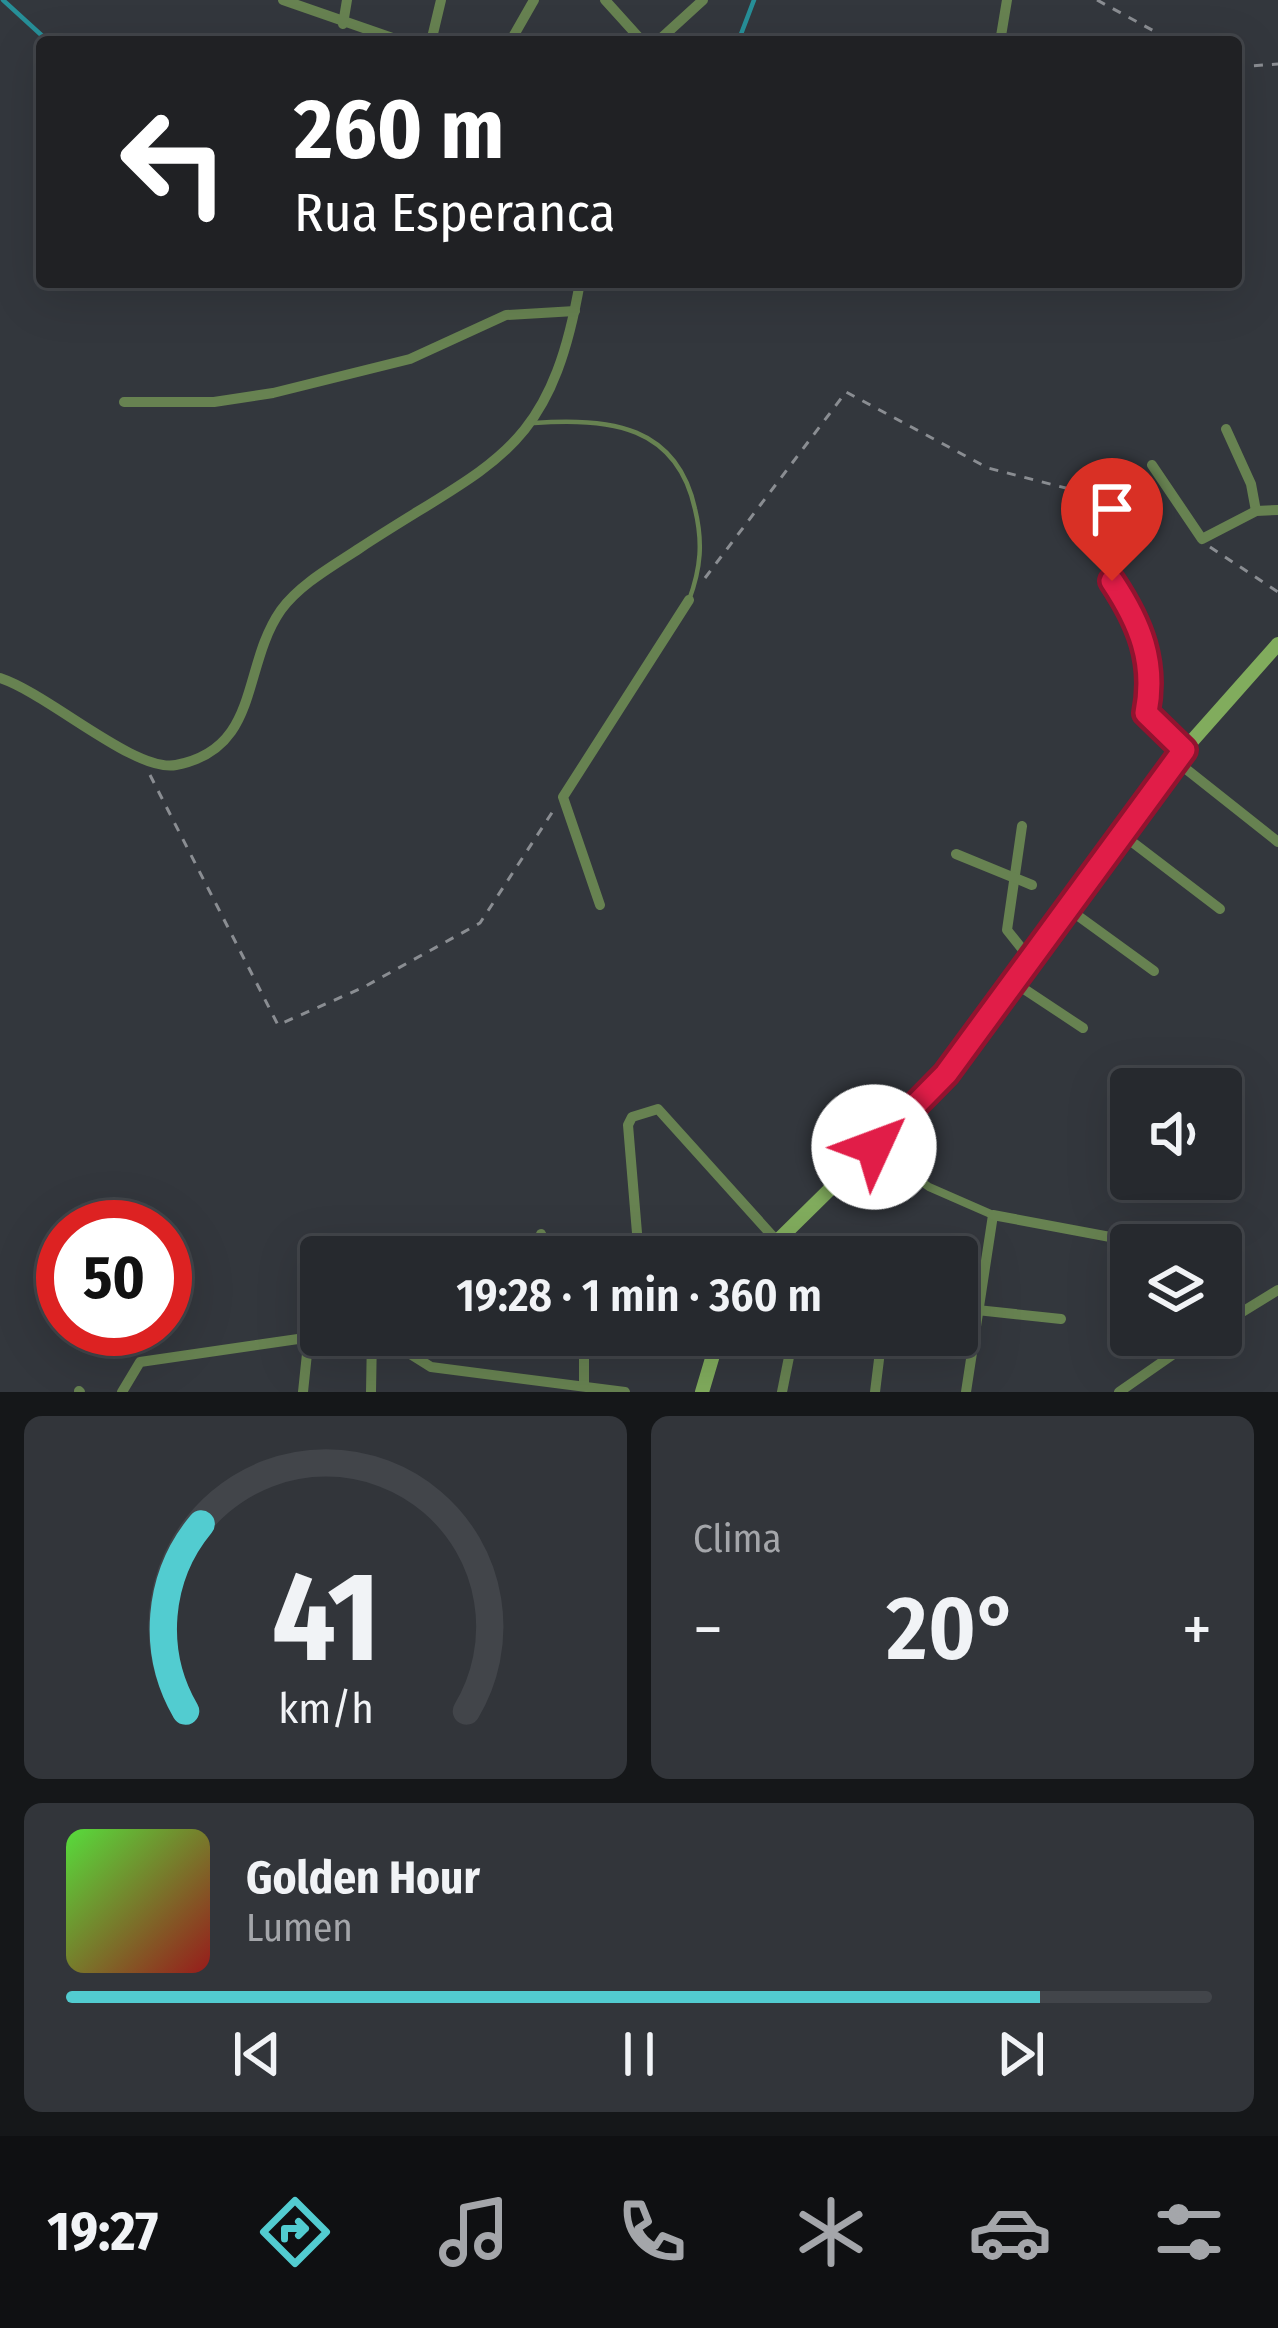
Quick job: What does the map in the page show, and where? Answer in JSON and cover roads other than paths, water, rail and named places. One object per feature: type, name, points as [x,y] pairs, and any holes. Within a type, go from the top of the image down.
[{"type":"main road","points":[[782,1236],[946,1074],[1180,756],[1278,644]]},
{"type":"main road","points":[[701,1392],[712,1356]]},
{"type":"street","points":[[283,0],[384,36]]},
{"type":"street","points":[[343,24],[347,0]]},
{"type":"street","points":[[432,36],[441,0]]},
{"type":"street","points":[[513,36],[534,0]]},
{"type":"street","points":[[605,0],[638,36]]},
{"type":"street","points":[[664,36],[703,0]]},
{"type":"street","points":[[1001,36],[1006,0]]},
{"type":"street","points":[[0,678],[61,707],[144,763],[176,765],[230,740],[248,706],[263,642],[286,604],[339,562],[468,482],[533,423],[559,376],[579,288]]},
{"type":"street","points":[[124,402],[198,403],[273,393],[410,359],[506,315],[575,311]]},
{"type":"street","points":[[1226,429],[1252,484],[1256,511]]},
{"type":"street","points":[[1152,465],[1202,538],[1256,511],[1278,510]]},
{"type":"street","points":[[1112,581],[1147,647],[1151,695],[1146,713],[1180,756],[1278,842]]},
{"type":"street","points":[[599,905],[562,797],[689,600]]},
{"type":"street","points":[[1022,826],[1007,930],[1031,961]]},
{"type":"street","points":[[1123,835],[1220,909]]},
{"type":"street","points":[[956,854],[1032,886]]},
{"type":"street","points":[[1070,910],[1154,970]]},
{"type":"street","points":[[1015,983],[1083,1028]]},
{"type":"street","points":[[637,1236],[628,1125],[632,1117],[658,1109],[708,1171],[772,1236]]},
{"type":"street","points":[[874,1147],[929,1187],[993,1215],[1110,1237]]},
{"type":"street","points":[[978,1304],[993,1215]]},
{"type":"street","points":[[1242,1312],[1278,1291]]},
{"type":"street","points":[[978,1310],[1061,1319]]},
{"type":"street","points":[[122,1392],[136,1365],[146,1360],[300,1339]]},
{"type":"street","points":[[303,1392],[304,1356]]},
{"type":"street","points":[[371,1392],[377,1356]]},
{"type":"street","points":[[413,1356],[431,1367],[625,1392]]},
{"type":"street","points":[[577,1387],[584,1356]]},
{"type":"street","points":[[782,1392],[789,1356]]},
{"type":"street","points":[[875,1392],[879,1356]]},
{"type":"street","points":[[966,1392],[971,1356]]},
{"type":"street","points":[[1119,1392],[1171,1356]]},
{"type":"lane","points":[[533,423],[604,424],[647,436],[681,464],[700,530],[701,564],[689,600]]},
{"type":"waterway","points":[[3,0],[42,36]]},
{"type":"waterway","points":[[740,36],[754,0]]}]
